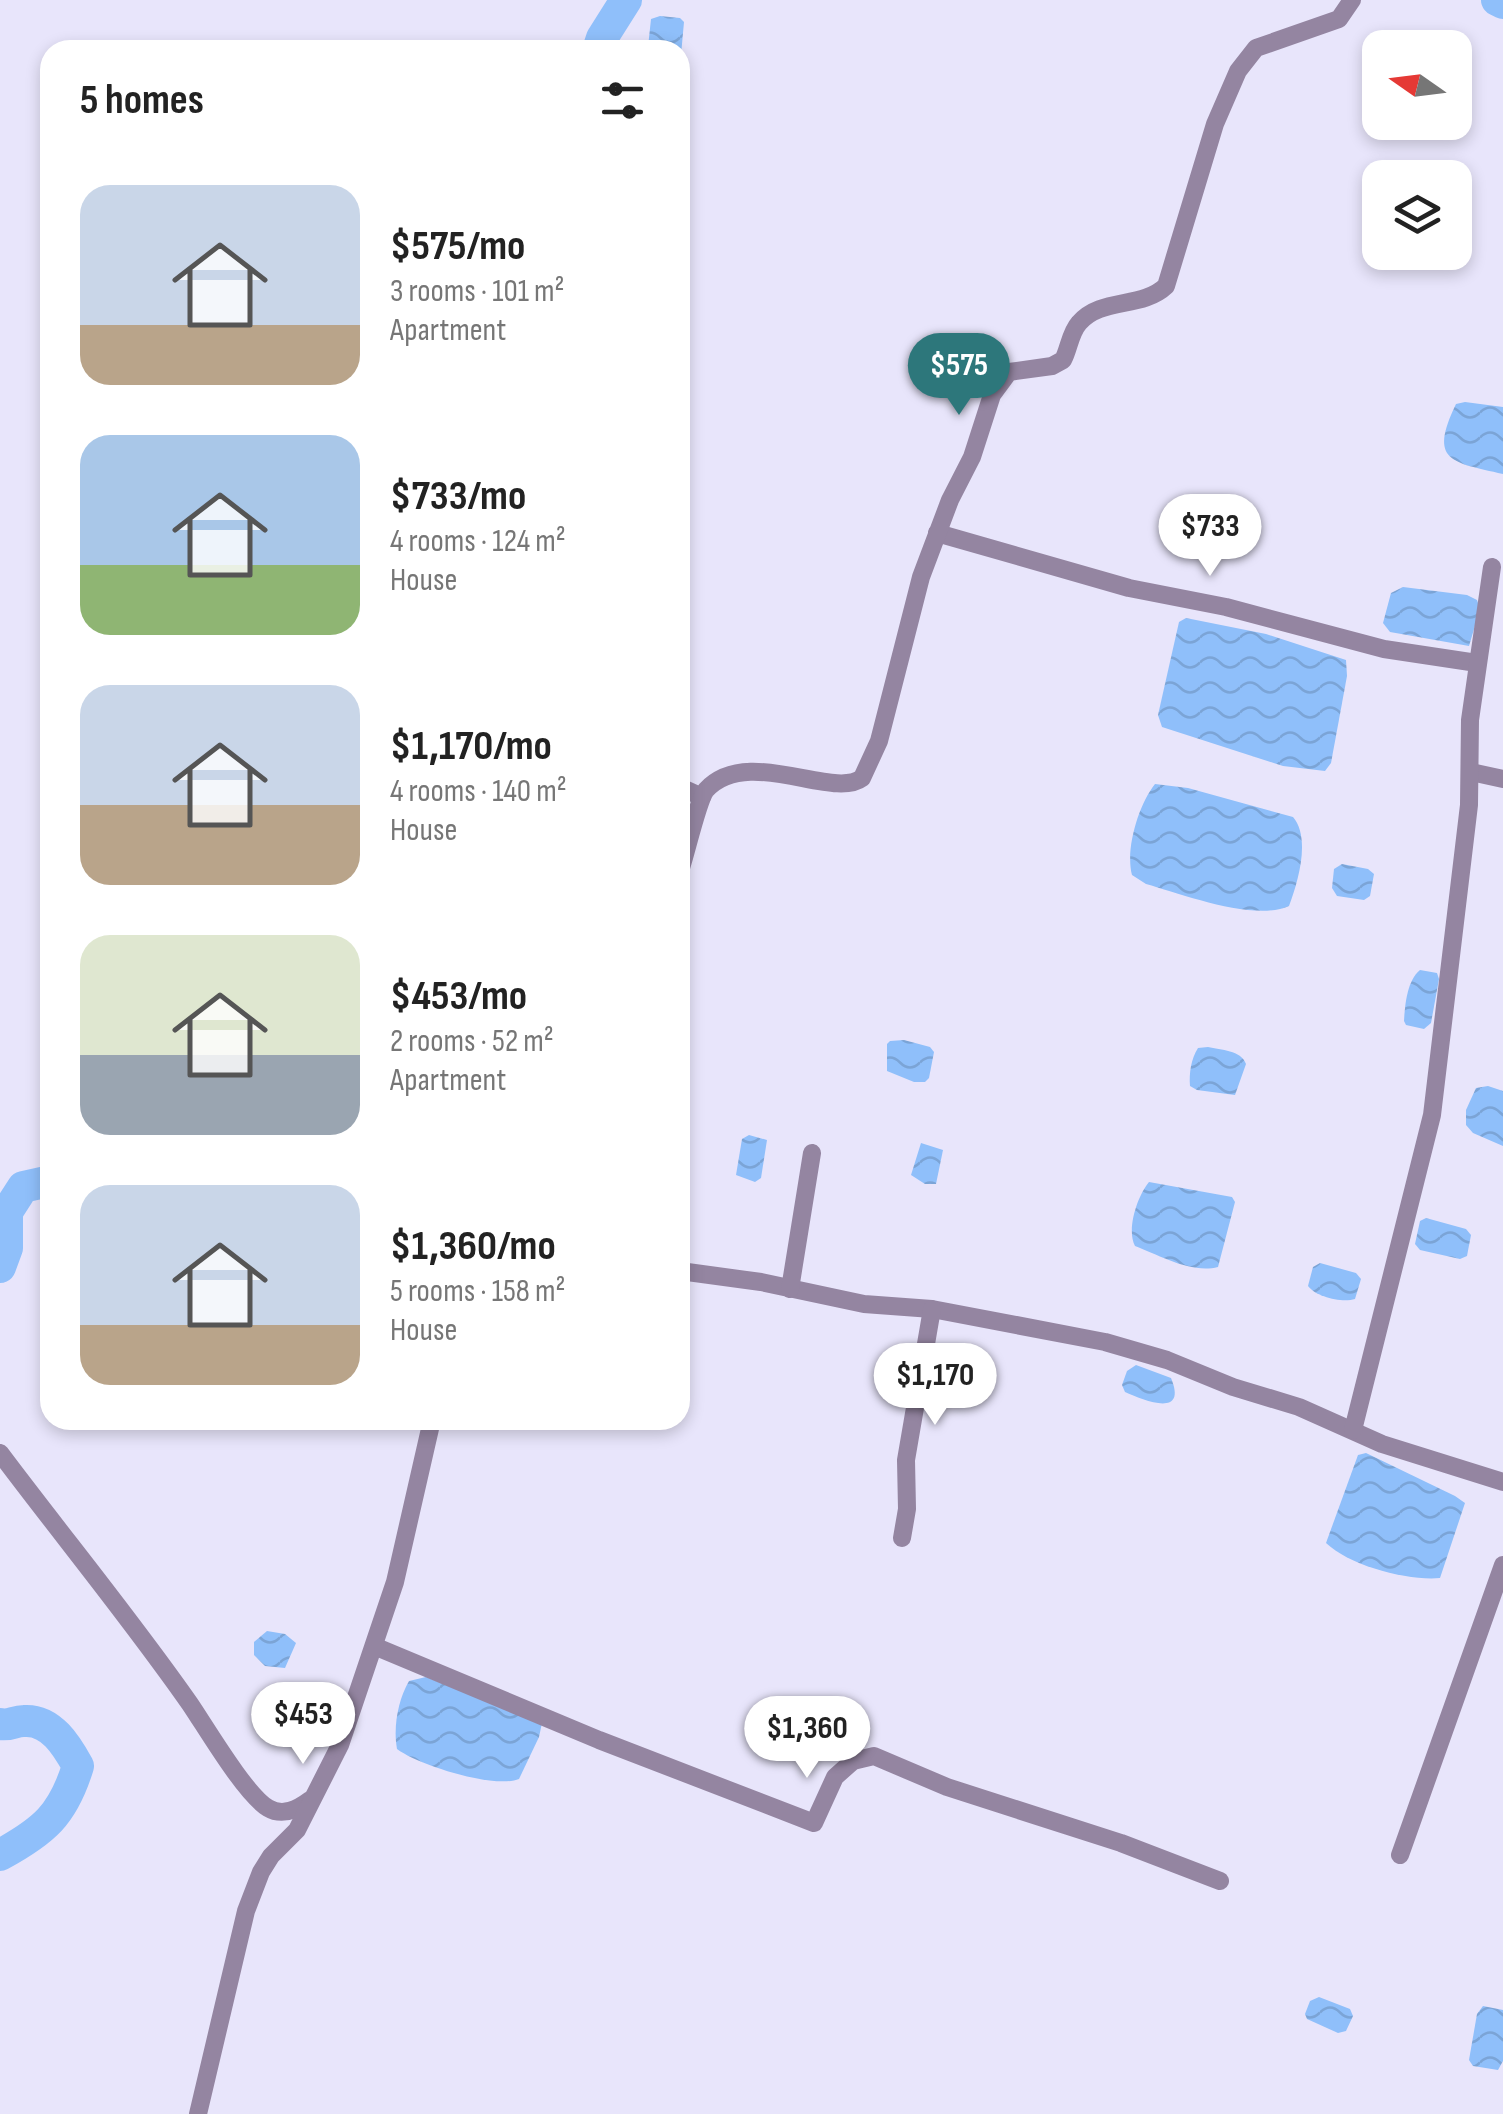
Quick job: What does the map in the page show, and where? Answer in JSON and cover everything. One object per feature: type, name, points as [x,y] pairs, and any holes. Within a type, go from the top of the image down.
[{"type":"street","points":[[690,837],[702,797],[716,782],[738,774],[792,774],[845,784],[862,778],[879,740],[921,577],[958,482],[972,457],[992,395],[1004,376],[1018,369],[1063,360],[1073,333],[1085,318],[1104,308],[1143,300],[1166,286],[1215,124],[1228,88],[1246,59],[1270,41],[1340,19],[1352,0]]},
{"type":"street","points":[[937,532],[1128,588],[1199,601],[1384,649],[1477,663]]},
{"type":"street","points":[[1353,1430],[1432,1115],[1471,772],[1470,720],[1492,567]]},
{"type":"street","points":[[1471,772],[1503,780]]},
{"type":"street","points":[[690,792],[702,797]]},
{"type":"street","points":[[790,1289],[812,1152]]},
{"type":"street","points":[[690,1273],[864,1304],[932,1308],[1054,1330],[1120,1347],[1299,1407],[1382,1444],[1503,1482]]},
{"type":"street","points":[[902,1538],[907,1509],[906,1460],[932,1308]]},
{"type":"street","points":[[198,2114],[236,1941],[252,1893],[272,1856],[296,1830],[340,1745],[395,1582],[430,1430]]},
{"type":"street","points":[[0,1454],[110,1595],[262,1804],[273,1812],[285,1812],[310,1800]]},
{"type":"street","points":[[1400,1856],[1503,1565]]},
{"type":"street","points":[[374,1646],[599,1740],[814,1823],[835,1778],[853,1761],[874,1756],[947,1786],[1220,1880]]},
{"type":"water","points":[[680,18],[684,22],[682,40],[649,40],[651,19]]},
{"type":"water","points":[[1456,404],[1503,407],[1503,474],[1458,462],[1445,448],[1444,438]]},
{"type":"water","points":[[1403,587],[1467,595],[1477,600],[1480,609],[1469,646],[1390,632],[1383,623],[1391,593]]},
{"type":"water","points":[[1186,618],[1266,634],[1346,660],[1347,676],[1331,763],[1325,771],[1283,766],[1162,727],[1158,715],[1179,622]]},
{"type":"water","points":[[1155,784],[1188,788],[1293,817],[1302,848],[1289,906],[1257,911],[1238,909],[1146,884],[1132,875],[1130,853],[1135,827]]},
{"type":"water","points":[[1342,864],[1374,874],[1370,896],[1364,900],[1337,896],[1332,888],[1334,869]]},
{"type":"water","points":[[1420,970],[1437,973],[1439,979],[1431,1023],[1424,1029],[1404,1021],[1409,986]]},
{"type":"water","points":[[904,1040],[930,1047],[934,1052],[925,1082],[914,1082],[887,1071],[887,1044]]},
{"type":"water","points":[[1208,1047],[1230,1051],[1246,1064],[1235,1095],[1190,1086],[1196,1052]]},
{"type":"water","points":[[1488,1086],[1503,1091],[1503,1146],[1473,1133],[1466,1125],[1466,1110],[1476,1088]]},
{"type":"water","points":[[749,1135],[767,1140],[761,1178],[755,1182],[736,1175],[742,1139]]},
{"type":"water","points":[[921,1143],[943,1150],[936,1184],[925,1184],[911,1175]]},
{"type":"water","points":[[1149,1182],[1232,1197],[1235,1202],[1218,1267],[1186,1266],[1135,1246],[1134,1213]]},
{"type":"water","points":[[1426,1218],[1466,1229],[1471,1235],[1467,1256],[1460,1259],[1420,1250],[1415,1244],[1420,1221]]},
{"type":"water","points":[[1320,1263],[1356,1273],[1361,1279],[1355,1299],[1330,1298],[1308,1286],[1313,1267]]},
{"type":"water","points":[[1136,1365],[1171,1378],[1174,1399],[1161,1403],[1125,1392],[1122,1385],[1127,1371]]},
{"type":"water","points":[[1366,1453],[1465,1503],[1440,1578],[1380,1570],[1349,1559],[1326,1543],[1358,1455]]},
{"type":"water","points":[[267,1631],[285,1634],[296,1643],[285,1668],[265,1666],[254,1655],[254,1642]]},
{"type":"water","points":[[426,1677],[542,1723],[519,1779],[492,1781],[456,1774],[397,1749],[396,1723],[405,1688],[409,1681]]},
{"type":"water","points":[[1319,1997],[1350,2009],[1353,2016],[1346,2031],[1338,2033],[1307,2019],[1310,2001]]},
{"type":"water","points":[[1483,2006],[1503,2010],[1503,2061],[1498,2070],[1473,2066],[1469,2060],[1477,2014]]},
{"type":"waterway","points":[[601,40],[626,0]]},
{"type":"waterway","points":[[1497,0],[1503,3]]},
{"type":"waterway","points":[[0,1267],[7,1248],[7,1212],[23,1187],[40,1183]]},
{"type":"waterway","points":[[0,1724],[42,1724],[63,1742],[78,1766],[66,1797],[50,1820],[0,1855]]}]
